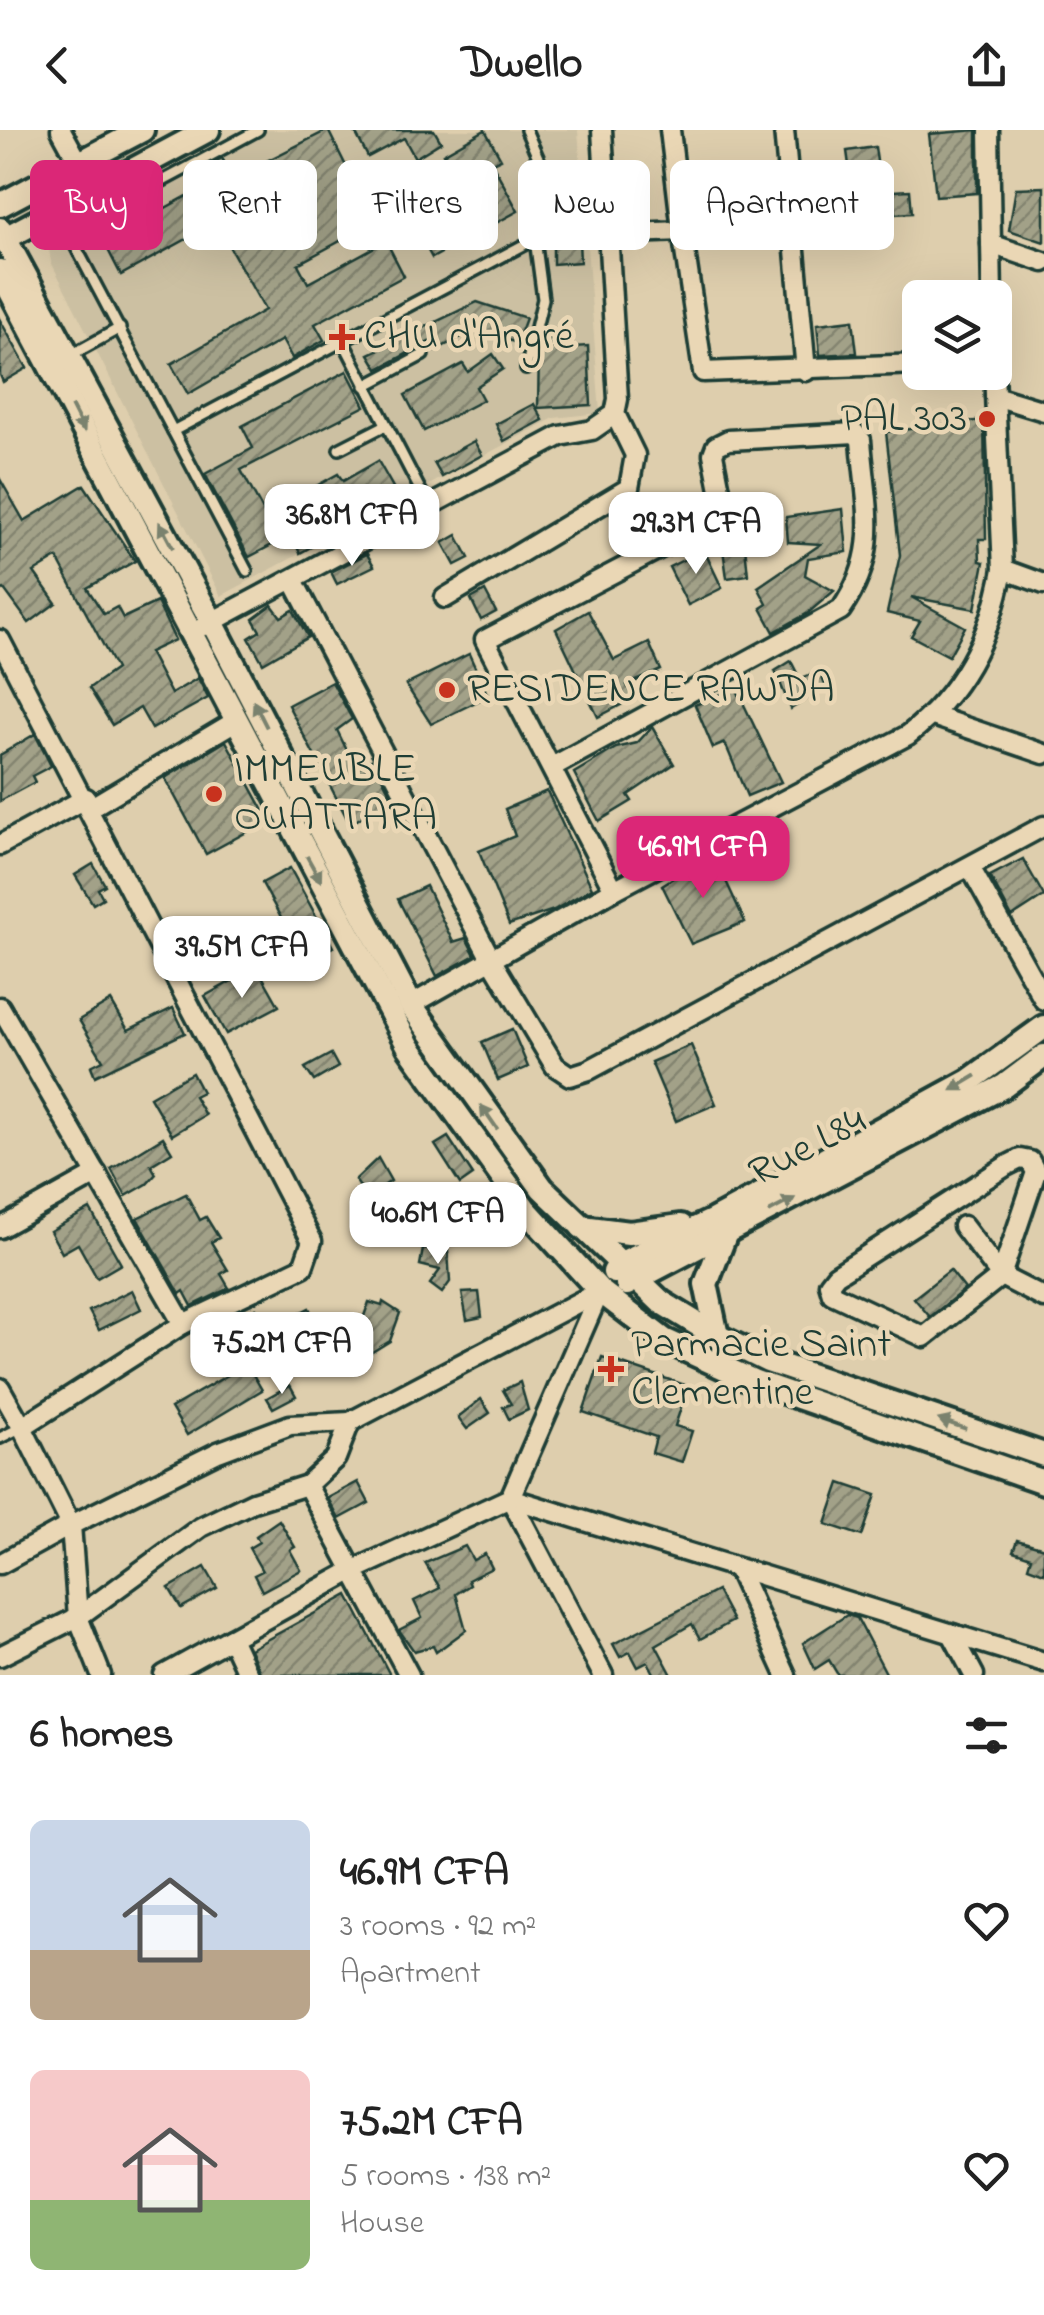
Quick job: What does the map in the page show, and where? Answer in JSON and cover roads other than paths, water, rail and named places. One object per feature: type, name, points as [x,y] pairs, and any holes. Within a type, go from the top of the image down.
[{"type":"main road","points":[[86,160],[142,130]]},
{"type":"main road","points":[[208,130],[2,236],[189,633],[409,1047],[525,1209],[600,1291],[664,1340],[754,1382],[1044,1482]]},
{"type":"main road","points":[[0,206],[30,190]]},
{"type":"main road","points":[[0,271],[61,361],[212,622],[411,1005],[542,1188],[637,1282],[716,1336],[768,1362],[1044,1455]]},
{"type":"main road","points":[[600,1291],[620,1264],[720,1227],[969,1081],[1044,1027]]},
{"type":"main road","name":"Rue L84","points":[[600,1291],[637,1282],[720,1227],[1004,1086],[1044,1056]]},
{"type":"main road","points":[[582,1227],[629,1232],[720,1227]]},
{"type":"main road","points":[[716,1336],[706,1284],[720,1227]]},
{"type":"street","points":[[60,130],[78,160]]},
{"type":"street","points":[[602,130],[603,160]]},
{"type":"street","points":[[670,130],[674,160]]},
{"type":"street","points":[[784,130],[787,160]]},
{"type":"street","points":[[988,130],[991,280]]},
{"type":"street","points":[[990,244],[1044,262]]},
{"type":"street","points":[[446,598],[629,488],[636,455],[615,414],[618,399],[608,250]]},
{"type":"street","points":[[685,250],[703,372],[902,365]]},
{"type":"street","points":[[795,250],[806,371]]},
{"type":"street","points":[[411,1005],[614,890],[908,735],[933,716],[970,668],[998,598],[1003,570],[995,390]]},
{"type":"street","points":[[995,396],[1044,412]]},
{"type":"street","points":[[189,633],[560,436],[592,430],[615,414]]},
{"type":"street","points":[[552,767],[842,610],[861,581],[869,556],[861,440],[854,433],[728,440],[716,446],[712,454],[724,510],[720,517],[492,632],[485,640],[614,890]]},
{"type":"street","points":[[1003,570],[1044,584]]},
{"type":"street","points":[[293,580],[492,962],[555,1066],[570,1076],[589,1070],[1044,826]]},
{"type":"street","points":[[0,640],[88,803],[312,1241],[303,1267],[183,1324],[22,1427]]},
{"type":"street","points":[[933,716],[1044,754]]},
{"type":"street","points":[[0,845],[88,803],[234,722]]},
{"type":"street","points":[[970,866],[1044,1000]]},
{"type":"street","points":[[0,1007],[183,1324]]},
{"type":"street","points":[[1020,1159],[1030,1161],[1036,1172],[1001,1276],[924,1337],[832,1294],[829,1284],[836,1275],[1006,1166],[1020,1159]]},
{"type":"street","points":[[0,1228],[97,1174]]},
{"type":"street","points":[[962,1226],[1001,1276],[1044,1298]]},
{"type":"street","points":[[0,1564],[218,1452],[290,1425],[350,1422],[600,1291]]},
{"type":"street","points":[[164,1675],[352,1571],[510,1498],[600,1291]]},
{"type":"street","points":[[0,1388],[71,1525],[78,1616],[101,1675]]},
{"type":"street","points":[[0,1656],[78,1616],[200,1528],[253,1502],[307,1485],[336,1458],[350,1422]]},
{"type":"street","points":[[307,1485],[409,1675]]},
{"type":"street","points":[[510,1498],[1044,1662]]},
{"type":"street","points":[[510,1498],[603,1675]]},
{"type":"street","points":[[737,1568],[786,1675]]},
{"type":"street","points":[[952,1634],[974,1675]]},
{"type":"street","points":[[232,1638],[248,1675]]},
{"type":"lane","points":[[247,571],[71,238],[72,230],[258,130]]},
{"type":"lane","points":[[526,130],[540,160]]},
{"type":"lane","points":[[173,430],[518,248]]},
{"type":"lane","points":[[526,369],[542,298],[536,250]]},
{"type":"lane","points":[[61,361],[120,328]]},
{"type":"lane","points":[[342,339],[428,506]]},
{"type":"lane","points":[[365,386],[423,355]]},
{"type":"lane","points":[[339,449],[384,426]]},
{"type":"lane","points":[[0,1438],[22,1427]]},
{"type":"place","name":"CHU d'Angré","points":[[342,337]]},
{"type":"place","name":"PAL 303","points":[[987,419]]},
{"type":"place","name":"RESIDENCE RAWDA","points":[[447,690]]},
{"type":"place","name":"IMMEUBLE OUATTARA","points":[[214,794]]},
{"type":"place","name":"Parmacie Saint Clementine","points":[[611,1369]]}]
